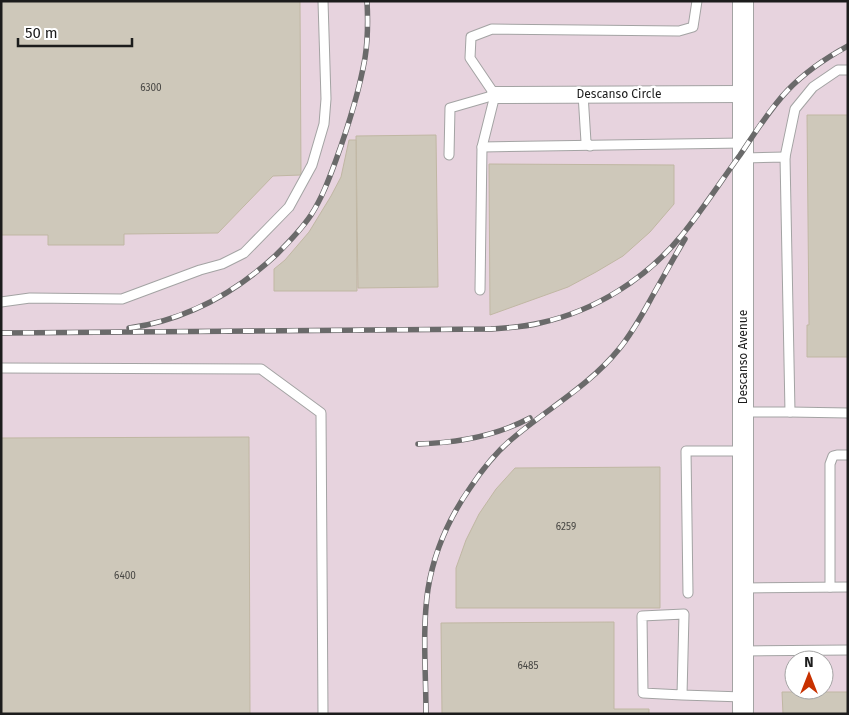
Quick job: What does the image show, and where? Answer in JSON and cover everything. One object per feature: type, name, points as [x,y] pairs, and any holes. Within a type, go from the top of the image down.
[{"type":"street","name":"Descanso Avenue","points":[[743,1],[743,706]]},
{"type":"street","name":"Descanso Circle","points":[[495,95],[743,94]]},
{"type":"lane","points":[[1,302],[30,298],[122,299],[200,270],[222,264],[244,253],[289,207],[312,165],[324,124],[326,99],[323,1]]},
{"type":"lane","points":[[480,290],[482,148],[495,95],[470,58],[472,37],[492,29],[679,31],[693,27],[697,1]]},
{"type":"lane","points":[[790,412],[785,157],[795,109],[813,87],[838,70],[848,70]]},
{"type":"lane","points":[[583,94],[586,142],[590,146]]},
{"type":"lane","points":[[449,155],[450,108],[495,95]]},
{"type":"lane","points":[[482,148],[590,146],[744,150],[785,157]]},
{"type":"lane","points":[[1,368],[261,369],[321,413],[323,714]]},
{"type":"lane","points":[[743,412],[848,413]]},
{"type":"lane","points":[[688,593],[686,451],[743,451]]},
{"type":"lane","points":[[830,587],[830,464],[833,456],[848,454]]},
{"type":"lane","points":[[743,588],[848,587]]},
{"type":"lane","points":[[682,695],[684,614],[642,616],[643,693],[682,695],[743,706]]},
{"type":"lane","points":[[743,651],[848,650]]},
{"type":"shaded area","points":[[1,1],[848,1],[848,714],[1,714]]},
{"type":"building","points":[[1,1],[300,1],[301,175],[273,176],[218,233],[124,234],[124,245],[48,245],[48,235],[1,235]]},
{"type":"building","points":[[807,115],[848,115],[848,357],[807,357],[807,325],[809,325]]},
{"type":"building","points":[[436,135],[438,287],[358,288],[356,136]]},
{"type":"building","points":[[349,140],[356,140],[357,291],[274,291],[274,269],[285,260],[309,232],[331,196],[341,177]]},
{"type":"building","points":[[489,164],[674,165],[674,204],[650,232],[623,256],[568,287],[490,315]]},
{"type":"building","points":[[249,437],[250,714],[1,714],[1,438]]},
{"type":"building","points":[[660,467],[660,608],[456,608],[456,568],[466,540],[479,514],[496,489],[515,468]]},
{"type":"building","points":[[614,622],[614,709],[649,709],[649,714],[442,714],[441,623]]},
{"type":"building","points":[[782,692],[784,692],[784,700],[834,700],[834,692],[848,692],[848,714],[783,714]]},
{"type":"railway","points":[[129,328],[170,319],[226,293],[276,255],[307,221],[319,202],[328,181],[345,135],[356,97],[366,51],[367,1]]},
{"type":"railway","points":[[1,333],[491,329],[528,325],[560,318],[618,291],[636,279],[668,251],[705,205],[780,98],[808,72],[848,46]]},
{"type":"railway","points":[[426,714],[425,635],[428,589],[438,549],[455,511],[479,475],[500,450],[525,428],[581,386],[619,349],[629,336],[685,239]]},
{"type":"railway","points":[[418,444],[462,440],[490,434],[530,418]]}]
